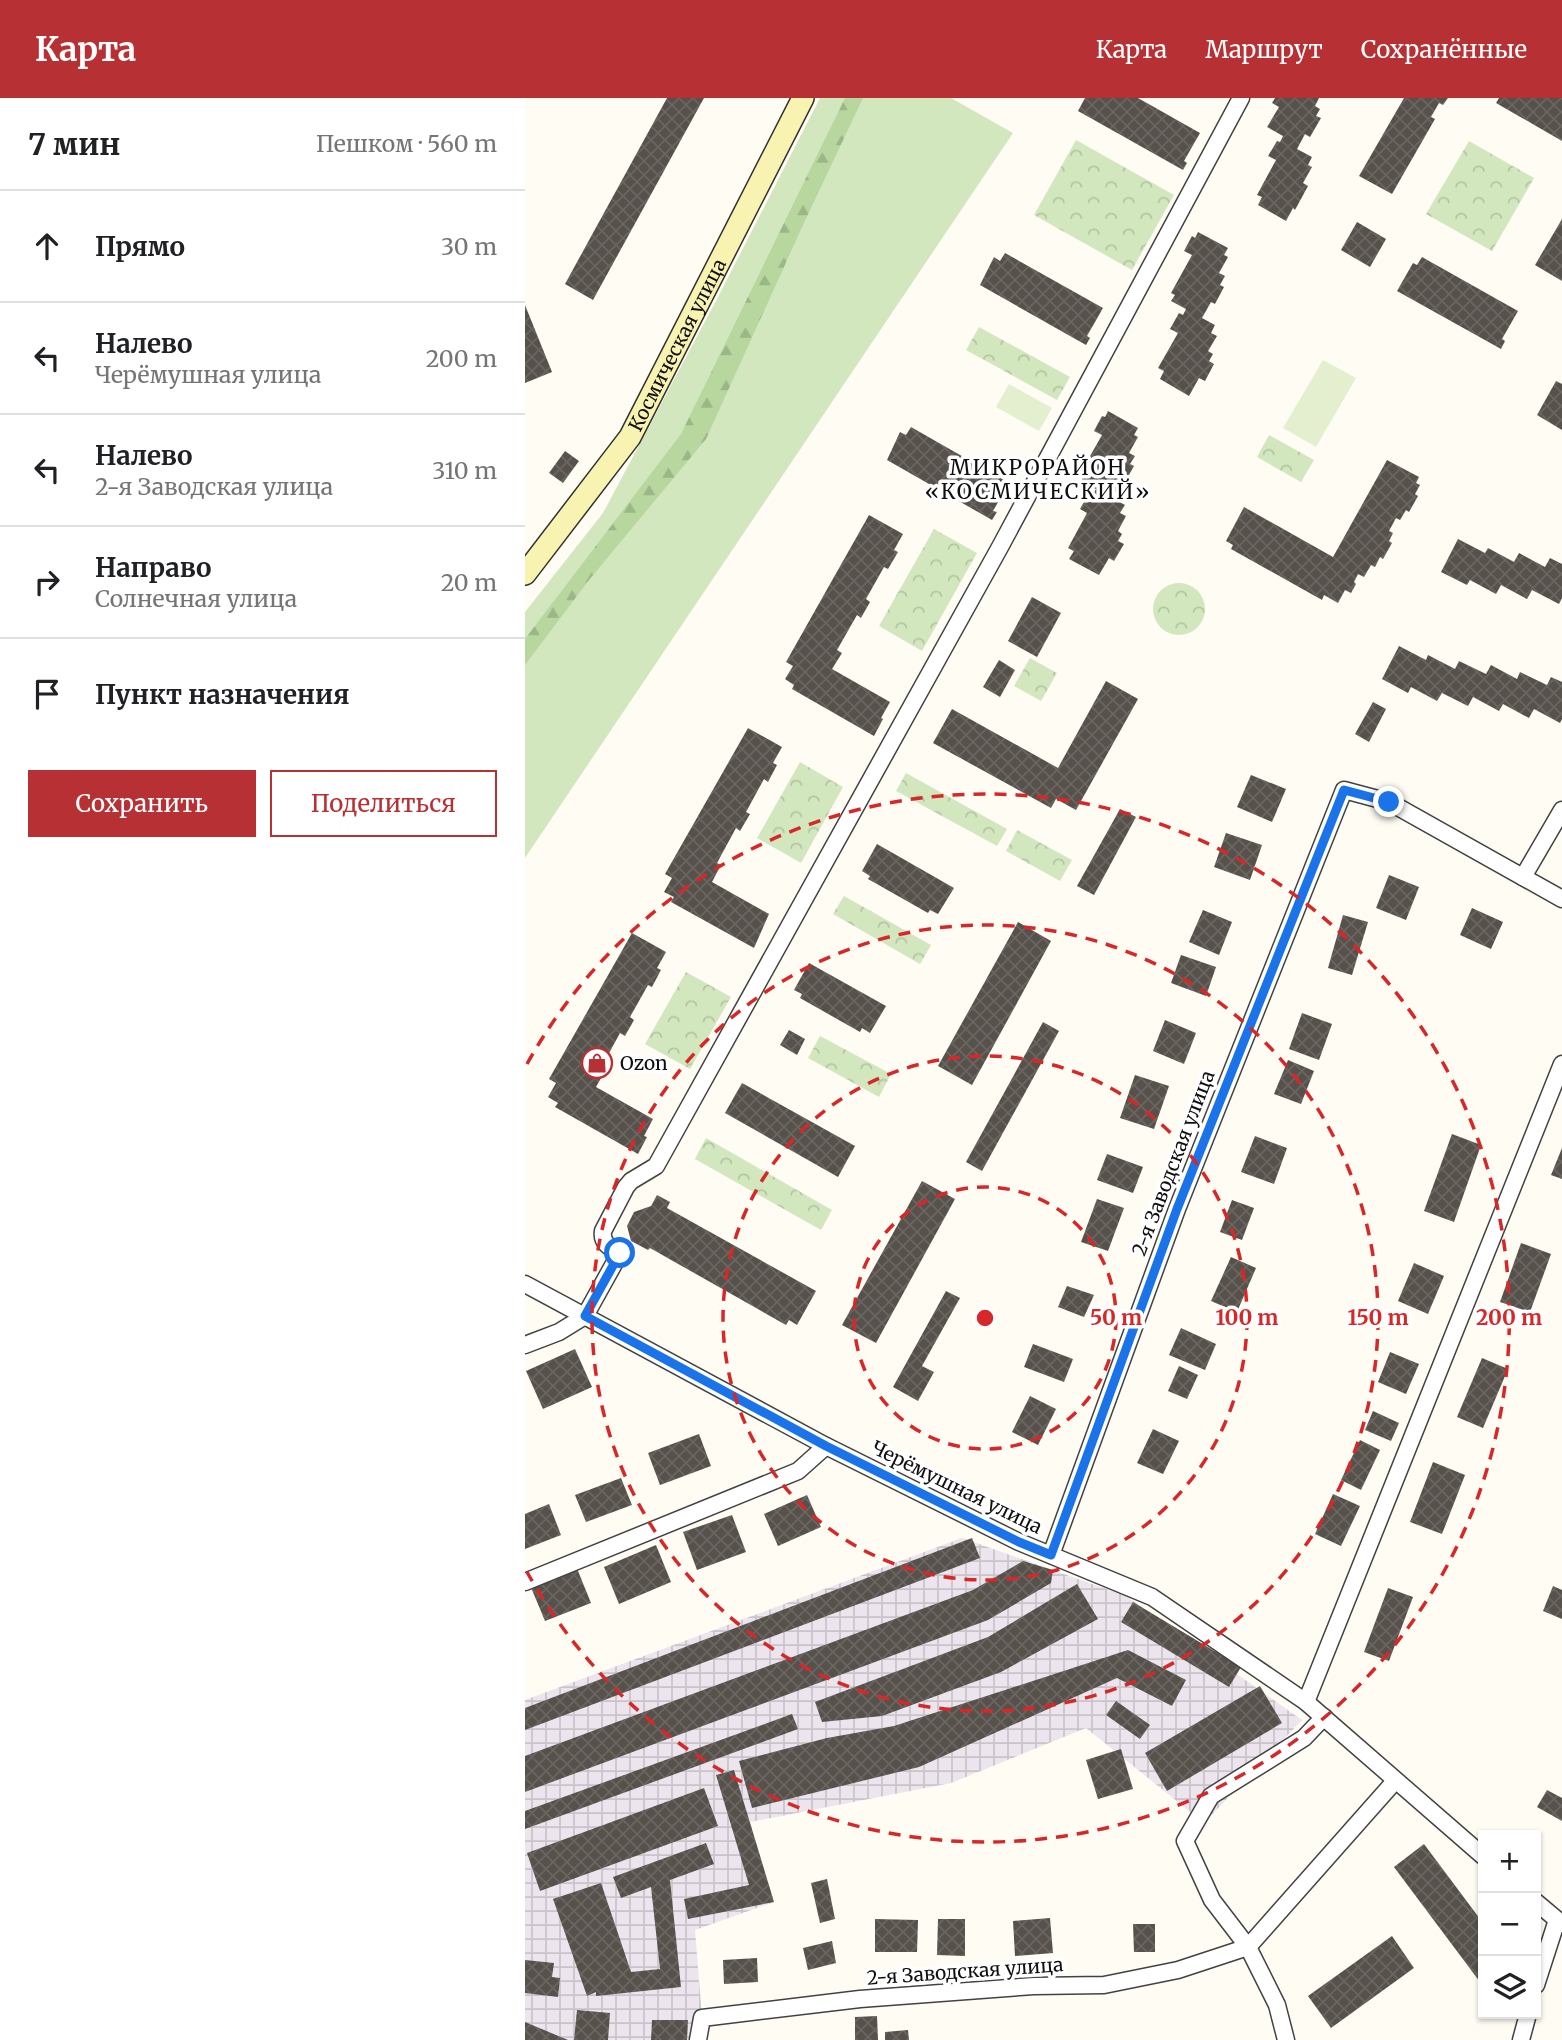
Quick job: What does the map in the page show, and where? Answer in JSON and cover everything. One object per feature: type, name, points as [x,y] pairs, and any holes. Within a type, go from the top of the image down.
[{"type":"street","name":"Космическая улица","points":[[525,575],[630,437],[803,98]]},
{"type":"street","points":[[525,1345],[559,1332],[585,1316],[620,1253],[609,1247],[602,1237],[603,1231],[631,1181],[656,1166],[1000,547],[1241,98]]},
{"type":"street","name":"2-я Заводская улица","points":[[1051,1555],[1177,1209],[1344,790],[1389,802],[1524,877]]},
{"type":"street","points":[[1562,810],[1524,877],[1562,899]]},
{"type":"street","points":[[1307,1702],[1562,1063]]},
{"type":"street","name":"Черёмушная улица","points":[[525,1284],[826,1446],[1019,1542],[1152,1597],[1307,1702],[1478,1852]]},
{"type":"street","points":[[525,1582],[798,1471],[826,1446]]},
{"type":"street","points":[[1286,2040],[1277,2005],[1248,1947],[1212,1900],[1185,1841],[1211,1796],[1304,1738],[1324,1717]]},
{"type":"street","points":[[1248,1947],[1395,1781]]},
{"type":"street","points":[[1541,1906],[1560,1922],[1541,1972]]},
{"type":"street","name":"2-я Заводская улица","points":[[698,2040],[702,2018],[860,1999],[1034,1986],[1104,1985],[1178,1970],[1248,1947]]},
{"type":"street","points":[[1521,2040],[1527,2019]]},
{"type":"shaded area","points":[[962,1538],[1126,1596],[1302,1720],[1204,1823],[1086,1728],[951,1783],[750,1822],[774,1902],[695,1930],[702,2018],[698,2040],[525,2040],[525,1700]]},
{"type":"green space","points":[[820,98],[951,98],[1013,133],[525,858],[525,612],[603,513]]},
{"type":"green space","points":[[845,98],[863,98],[706,439],[589,580],[525,665],[525,639],[681,434]]},
{"type":"green space","points":[[1076,140],[1174,195],[1132,270],[1034,215]]},
{"type":"green space","points":[[1469,141],[1534,178],[1492,251],[1426,214]]},
{"type":"green space","points":[[979,327],[1070,377],[1057,400],[966,350]]},
{"type":"green space","points":[[1323,360],[1356,378],[1316,447],[1283,428]]},
{"type":"green space","points":[[1009,384],[1052,408],[1039,431],[996,407]]},
{"type":"green space","points":[[1269,435],[1314,460],[1301,482],[1257,457]]},
{"type":"green space","points":[[934,529],[977,553],[922,651],[879,626]]},
{"type":"green space","points":[[1179,583],[1189,585],[1197,591],[1203,599],[1203,619],[1197,627],[1189,633],[1179,635],[1169,633],[1161,627],[1155,619],[1153,609],[1155,599],[1161,591],[1169,585]]},
{"type":"green space","points":[[1030,658],[1057,673],[1041,701],[1014,686]]},
{"type":"green space","points":[[800,762],[843,787],[801,863],[757,838]]},
{"type":"green space","points":[[906,773],[1007,829],[997,846],[896,791]]},
{"type":"green space","points":[[1017,830],[1072,860],[1060,881],[1006,851]]},
{"type":"green space","points":[[844,896],[931,945],[920,964],[833,914]]},
{"type":"green space","points":[[686,972],[731,997],[690,1069],[645,1044]]},
{"type":"green space","points":[[820,1036],[891,1074],[879,1097],[808,1058]]},
{"type":"green space","points":[[706,1138],[832,1210],[821,1230],[695,1159]]},
{"type":"building","points":[[667,98],[704,98],[593,300],[565,284]]},
{"type":"building","points":[[1085,98],[1138,98],[1200,133],[1184,161],[1187,163],[1183,170],[1078,111]]},
{"type":"building","points":[[1275,98],[1319,98],[1315,106],[1320,109],[1316,116],[1321,118],[1310,137],[1305,134],[1297,149],[1312,157],[1308,165],[1312,167],[1303,183],[1308,186],[1286,221],[1258,205],[1262,197],[1257,195],[1276,160],[1268,156],[1283,136],[1267,127],[1279,107],[1272,103]]},
{"type":"building","points":[[1404,98],[1448,98],[1443,105],[1439,103],[1431,117],[1435,119],[1392,194],[1359,176]]},
{"type":"building","points":[[1499,98],[1562,98],[1562,141],[1496,103]]},
{"type":"building","points":[[1562,219],[1562,281],[1535,265]]},
{"type":"building","points":[[1357,222],[1386,239],[1370,267],[1341,250]]},
{"type":"building","points":[[1198,232],[1228,248],[1224,255],[1228,257],[1219,273],[1225,276],[1220,285],[1224,287],[1215,304],[1211,302],[1202,318],[1215,325],[1211,333],[1217,336],[1208,351],[1213,354],[1209,361],[1214,364],[1205,381],[1199,378],[1189,396],[1160,379],[1164,371],[1158,368],[1178,333],[1170,329],[1179,313],[1183,315],[1186,309],[1171,301],[1175,295],[1171,293],[1192,255],[1184,251],[1192,236],[1195,238]]},
{"type":"building","points":[[1005,253],[1103,308],[1087,336],[1090,338],[1086,345],[980,285],[994,257],[1000,261]]},
{"type":"building","points":[[1422,257],[1518,311],[1502,339],[1505,341],[1501,349],[1397,291],[1413,263],[1417,265]]},
{"type":"building","points":[[525,305],[552,372],[525,383]]},
{"type":"building","points":[[1556,381],[1562,384],[1562,430],[1537,415]]},
{"type":"building","points":[[1108,411],[1138,428],[1134,435],[1138,437],[1129,453],[1135,456],[1130,464],[1134,466],[1112,498],[1125,505],[1120,513],[1126,516],[1118,531],[1122,534],[1118,541],[1124,544],[1114,561],[1109,558],[1099,575],[1069,559],[1074,551],[1068,548],[1087,513],[1080,509],[1089,493],[1093,495],[1096,489],[1081,481],[1085,474],[1081,472],[1102,435],[1094,431]]},
{"type":"building","points":[[911,427],[1009,483],[993,511],[997,512],[992,520],[887,460],[900,432],[906,435]]},
{"type":"building","points":[[565,451],[579,461],[563,483],[549,473]]},
{"type":"building","points":[[1387,460],[1419,477],[1416,483],[1420,485],[1415,494],[1418,496],[1409,512],[1406,510],[1400,520],[1396,518],[1389,531],[1393,533],[1389,541],[1392,543],[1383,559],[1380,557],[1375,567],[1371,565],[1364,577],[1358,574],[1351,593],[1345,590],[1338,603],[1324,595],[1322,600],[1231,549],[1233,545],[1226,541],[1244,507],[1333,557]]},
{"type":"building","points":[[869,515],[903,534],[894,550],[898,552],[888,569],[884,567],[866,599],[870,602],[861,618],[857,615],[837,650],[842,653],[832,669],[890,702],[874,736],[792,689],[794,685],[785,679],[793,666],[786,662]]},
{"type":"building","points":[[1458,539],[1485,553],[1488,548],[1514,562],[1519,553],[1545,567],[1550,558],[1562,564],[1562,598],[1559,604],[1532,590],[1527,599],[1501,585],[1496,594],[1470,580],[1467,585],[1441,572]]},
{"type":"building","points":[[1032,597],[1061,613],[1037,657],[1008,641]]},
{"type":"building","points":[[1399,646],[1426,660],[1428,655],[1455,669],[1459,661],[1486,674],[1491,665],[1517,679],[1520,672],[1547,685],[1551,677],[1562,682],[1562,719],[1560,723],[1534,709],[1529,718],[1503,704],[1499,711],[1473,697],[1468,706],[1442,693],[1437,701],[1411,687],[1408,693],[1382,679]]},
{"type":"building","points":[[999,660],[1015,670],[1000,697],[983,687]]},
{"type":"building","points":[[1106,681],[1138,699],[1076,810],[1056,799],[1051,808],[933,743],[952,709],[1058,768]]},
{"type":"building","points":[[1373,702],[1386,709],[1369,742],[1355,734]]},
{"type":"building","points":[[748,728],[782,747],[773,763],[777,765],[768,782],[764,779],[746,812],[750,814],[740,831],[736,828],[717,863],[721,865],[712,882],[769,914],[754,948],[671,902],[674,897],[664,892],[672,878],[665,874]]},
{"type":"building","points":[[1251,775],[1286,789],[1272,822],[1237,807]]},
{"type":"building","points":[[1120,809],[1136,817],[1094,895],[1077,886]]},
{"type":"building","points":[[1226,833],[1262,845],[1250,880],[1214,867]]},
{"type":"building","points":[[877,844],[954,888],[938,914],[930,910],[928,913],[868,879],[870,876],[862,871]]},
{"type":"building","points":[[1389,875],[1419,887],[1406,920],[1376,908]]},
{"type":"building","points":[[1472,908],[1503,922],[1491,949],[1460,935]]},
{"type":"building","points":[[1203,910],[1232,922],[1219,955],[1189,942]]},
{"type":"building","points":[[1343,915],[1368,922],[1352,975],[1328,968]]},
{"type":"building","points":[[1018,922],[1051,941],[972,1085],[938,1066]]},
{"type":"building","points":[[632,933],[666,952],[657,968],[661,970],[652,987],[648,985],[630,1017],[634,1020],[625,1036],[620,1033],[601,1068],[605,1071],[596,1087],[653,1119],[638,1154],[555,1107],[558,1103],[548,1097],[556,1083],[549,1079]]},
{"type":"building","points":[[1181,955],[1216,967],[1206,996],[1171,983]]},
{"type":"building","points":[[809,963],[886,1006],[870,1033],[862,1028],[860,1032],[800,998],[802,994],[794,990]]},
{"type":"building","points":[[1302,1013],[1332,1024],[1319,1060],[1289,1049]]},
{"type":"building","points":[[1165,1020],[1196,1033],[1184,1064],[1153,1051]]},
{"type":"building","points":[[1043,1022],[1059,1031],[982,1171],[966,1162]]},
{"type":"building","points":[[789,1030],[805,1039],[797,1055],[780,1045]]},
{"type":"building","points":[[1288,1060],[1314,1071],[1301,1104],[1274,1094]]},
{"type":"building","points":[[1135,1075],[1169,1086],[1154,1129],[1120,1118]]},
{"type":"building","points":[[742,1083],[855,1146],[838,1177],[725,1113]]},
{"type":"building","points":[[1452,1134],[1481,1145],[1454,1222],[1424,1211]]},
{"type":"building","points":[[1255,1136],[1287,1148],[1274,1184],[1241,1172]]},
{"type":"building","points":[[1562,1148],[1562,1179],[1551,1175]]},
{"type":"building","points":[[1107,1154],[1143,1167],[1133,1193],[1097,1180]]},
{"type":"building","points":[[922,1181],[955,1199],[876,1343],[842,1325]]},
{"type":"building","points":[[657,1195],[670,1202],[667,1208],[816,1291],[797,1325],[789,1320],[786,1325],[650,1248],[648,1250],[631,1241],[627,1226],[634,1212],[651,1206]]},
{"type":"building","points":[[1097,1199],[1124,1208],[1108,1251],[1081,1242]]},
{"type":"building","points":[[1232,1200],[1254,1208],[1242,1240],[1220,1232]]},
{"type":"building","points":[[1521,1243],[1551,1254],[1530,1312],[1500,1302]]},
{"type":"building","points":[[1231,1257],[1256,1268],[1237,1312],[1211,1301]]},
{"type":"building","points":[[1414,1263],[1444,1276],[1428,1314],[1398,1301]]},
{"type":"building","points":[[1067,1286],[1094,1295],[1084,1317],[1058,1307]]},
{"type":"building","points":[[946,1291],[960,1298],[922,1366],[934,1372],[918,1401],[893,1387]]},
{"type":"building","points":[[1181,1328],[1216,1344],[1205,1370],[1169,1355]]},
{"type":"building","points":[[1033,1344],[1073,1359],[1064,1382],[1024,1367]]},
{"type":"building","points":[[575,1349],[592,1387],[543,1409],[526,1371]]},
{"type":"building","points":[[1390,1352],[1419,1364],[1406,1394],[1378,1382]]},
{"type":"building","points":[[1482,1358],[1508,1369],[1483,1428],[1457,1417]]},
{"type":"building","points":[[1179,1366],[1198,1375],[1187,1399],[1168,1391]]},
{"type":"building","points":[[1030,1396],[1056,1409],[1038,1445],[1012,1432]]},
{"type":"building","points":[[1373,1411],[1399,1423],[1391,1441],[1365,1430]]},
{"type":"building","points":[[1153,1429],[1179,1441],[1163,1474],[1137,1463]]},
{"type":"building","points":[[699,1434],[711,1466],[660,1485],[648,1453]]},
{"type":"building","points":[[1360,1440],[1380,1450],[1361,1490],[1341,1480]]},
{"type":"building","points":[[1433,1462],[1465,1475],[1442,1534],[1410,1522]]},
{"type":"building","points":[[621,1478],[632,1505],[586,1522],[575,1495]]},
{"type":"building","points":[[1333,1494],[1360,1506],[1341,1546],[1315,1534]]},
{"type":"building","points":[[807,1495],[821,1527],[778,1546],[764,1514]]},
{"type":"building","points":[[549,1504],[561,1535],[525,1549],[525,1514]]},
{"type":"building","points":[[732,1515],[746,1552],[697,1570],[683,1532]]},
{"type":"building","points":[[972,1538],[980,1558],[525,1730],[525,1708]]},
{"type":"building","points":[[656,1545],[671,1582],[619,1604],[604,1567]]},
{"type":"building","points":[[1023,1561],[1053,1570],[1051,1583],[988,1620],[525,1792],[525,1756],[973,1590]]},
{"type":"building","points":[[576,1566],[591,1603],[545,1621],[530,1585]]},
{"type":"building","points":[[1077,1584],[1098,1619],[1001,1672],[882,1716],[822,1722],[815,1702],[988,1637]]},
{"type":"building","points":[[1553,1586],[1562,1590],[1562,1619],[1543,1611]]},
{"type":"building","points":[[1388,1588],[1413,1597],[1389,1661],[1364,1652]]},
{"type":"building","points":[[1133,1602],[1241,1667],[1229,1687],[1121,1622]]},
{"type":"building","points":[[1128,1650],[1186,1680],[1172,1706],[1117,1678],[919,1767],[752,1808],[739,1761],[827,1738],[894,1726]]},
{"type":"building","points":[[1260,1686],[1282,1723],[1167,1791],[1145,1753]]},
{"type":"building","points":[[1116,1701],[1150,1725],[1140,1739],[1106,1715]]},
{"type":"building","points":[[792,1714],[798,1729],[525,1829],[525,1811]]},
{"type":"building","points":[[1121,1749],[1133,1789],[1098,1799],[1086,1760]]},
{"type":"building","points":[[734,1770],[774,1902],[688,1919],[684,1899],[749,1885],[716,1775]]},
{"type":"building","points":[[704,1788],[718,1826],[540,1891],[527,1853]]},
{"type":"building","points":[[1547,1790],[1562,1798],[1562,1821],[1537,1807]]},
{"type":"building","points":[[706,1843],[714,1864],[670,1880],[681,1987],[596,1996],[596,1992],[587,1996],[553,1899],[601,1883],[631,1972],[660,1969],[651,1887],[621,1898],[613,1877]]},
{"type":"building","points":[[1424,1844],[1478,1916],[1478,1979],[1394,1867]]},
{"type":"building","points":[[827,1879],[835,1919],[820,1923],[811,1883]]},
{"type":"building","points":[[1050,1918],[1053,1953],[1015,1956],[1013,1921]]},
{"type":"building","points":[[875,1919],[918,1920],[917,1952],[875,1952]]},
{"type":"building","points":[[938,1919],[965,1919],[965,1956],[937,1955]]},
{"type":"building","points":[[1133,1924],[1155,1924],[1155,1952],[1134,1952]]},
{"type":"building","points":[[1392,1936],[1414,1968],[1331,2028],[1308,1996]]},
{"type":"building","points":[[832,1941],[836,1963],[808,1970],[803,1948]]},
{"type":"building","points":[[757,1958],[758,1982],[724,1984],[723,1960]]},
{"type":"building","points":[[525,1960],[554,1963],[552,1977],[560,1978],[558,1997],[525,1993]]},
{"type":"building","points":[[577,2010],[610,2013],[608,2040],[574,2040]]},
{"type":"building","points":[[877,2016],[878,2040],[855,2040],[855,2017]]},
{"type":"building","points":[[652,2020],[688,2020],[687,2040],[651,2040]]},
{"type":"building","points":[[525,2022],[568,2040],[525,2040]]},
{"type":"building","points":[[908,2030],[909,2040],[885,2040],[885,2032]]},
{"type":"place","name":"Ozon","points":[[597,1063]]},
{"type":"district","name":"МИКРОРАЙОН «КОСМИЧЕСКИЙ»","points":[[1038,480]]},
{"type":"route","points":[[620,1253],[585,1316],[826,1446],[1019,1542],[1051,1555],[1177,1209],[1344,790],[1389,802]]}]
